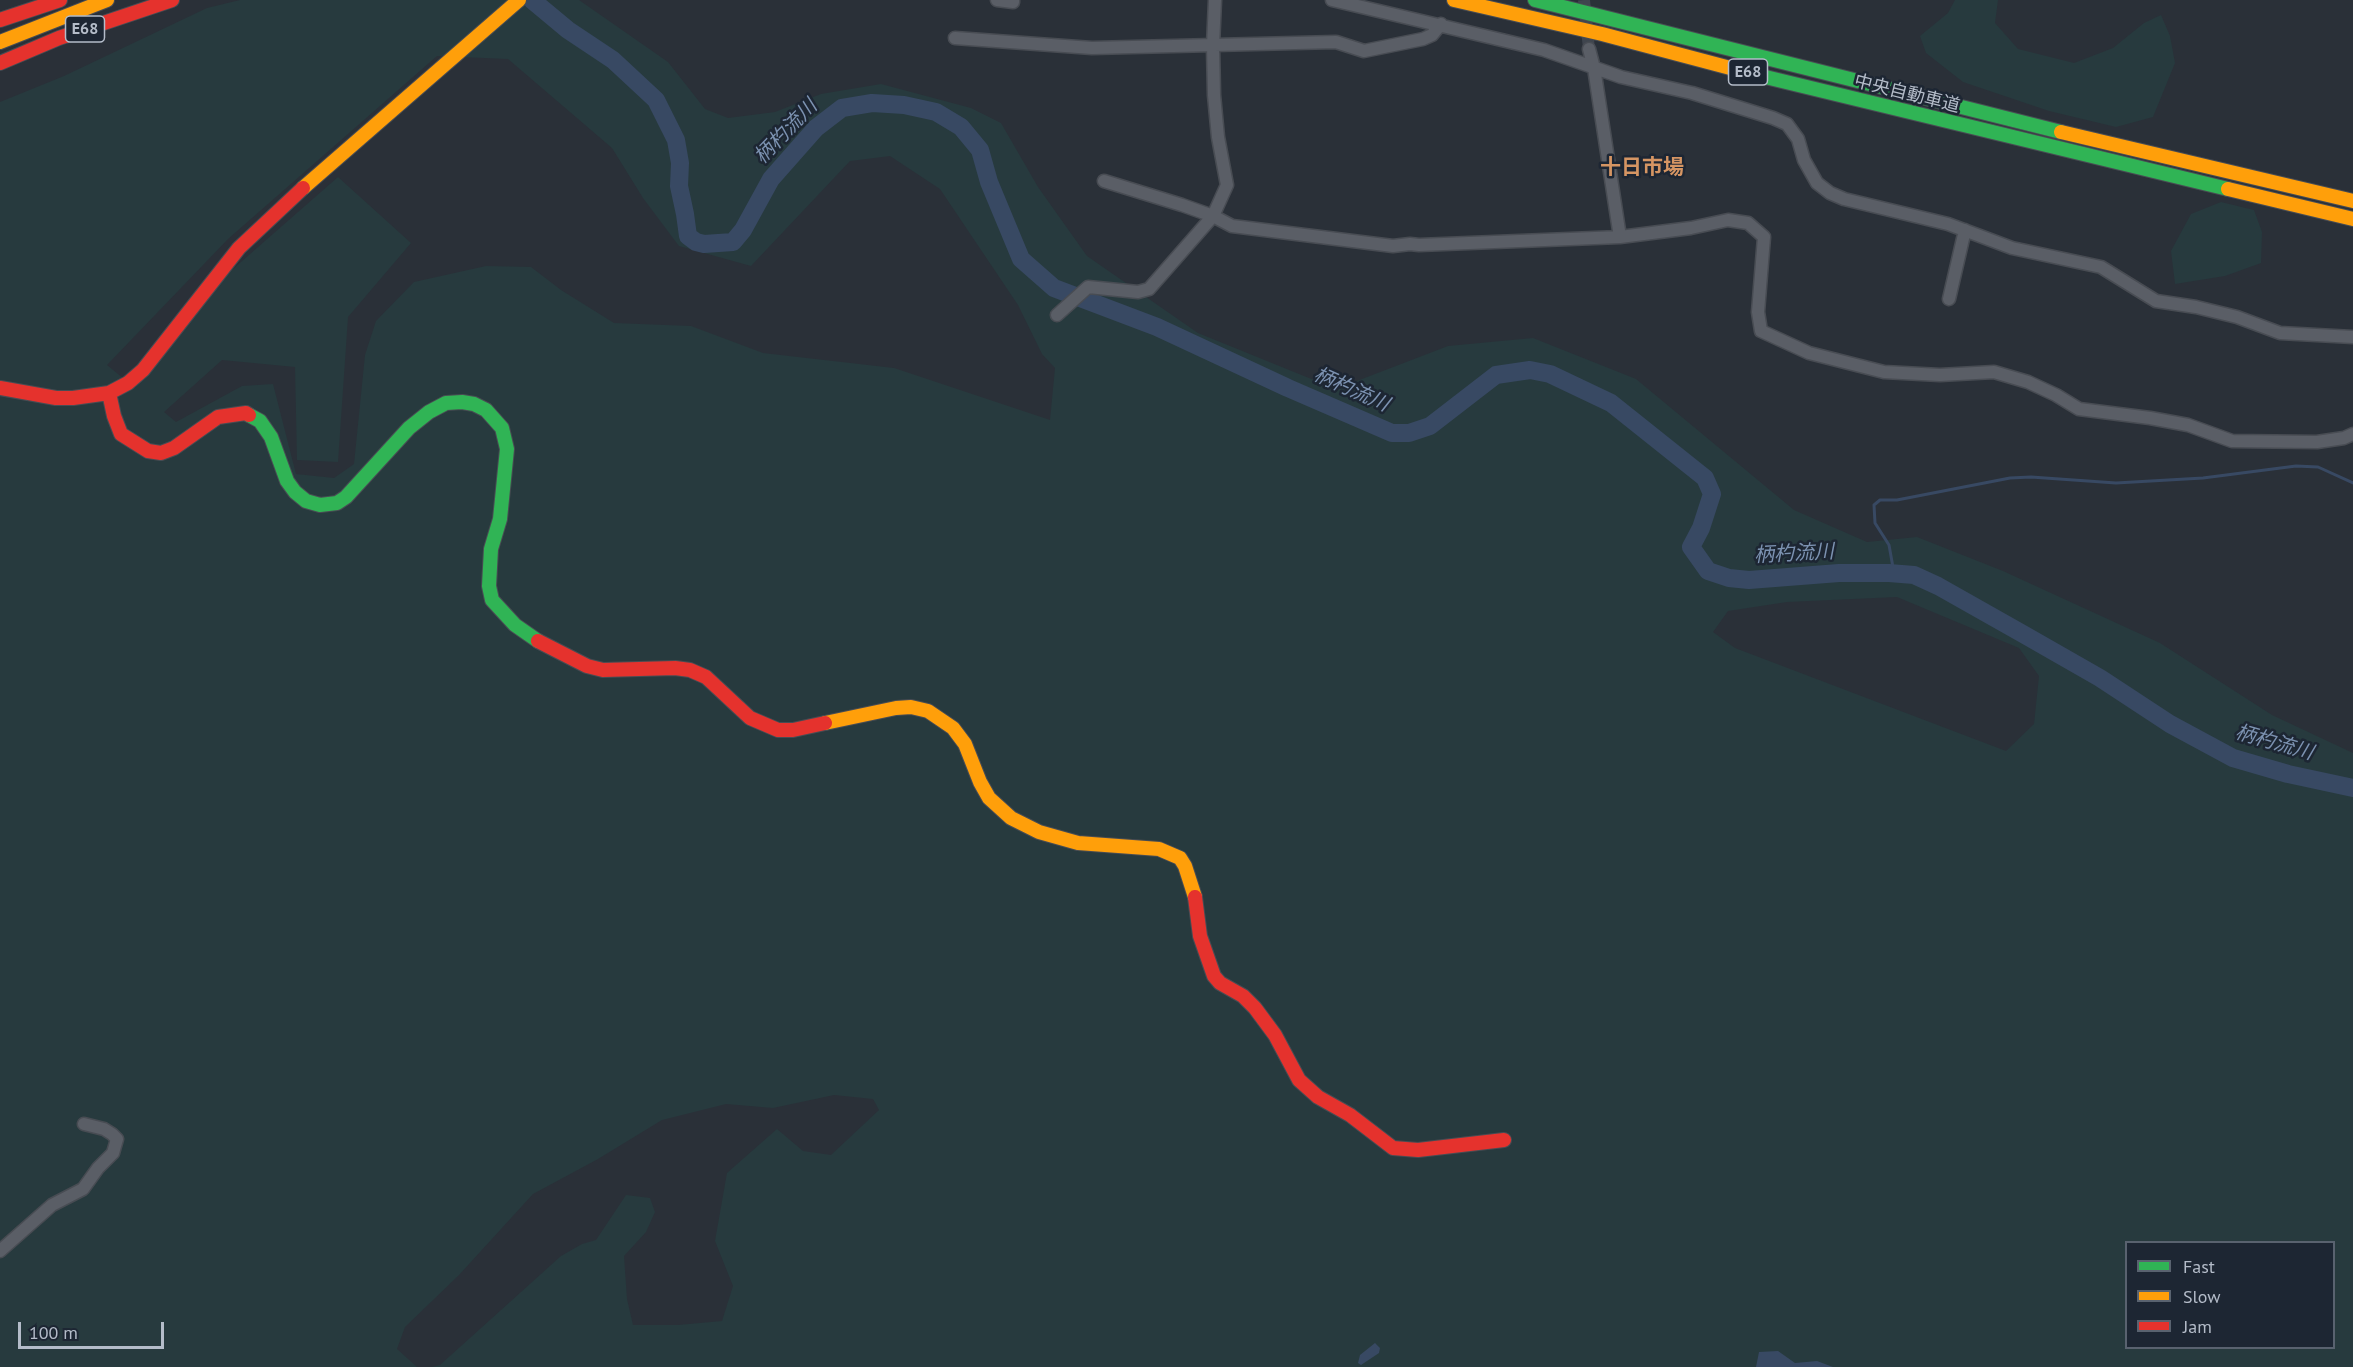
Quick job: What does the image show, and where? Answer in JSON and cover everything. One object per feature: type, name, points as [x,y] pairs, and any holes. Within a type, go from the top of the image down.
[{"type":"main road","points":[[0,20],[60,0]]},
{"type":"main road","name":"E68","points":[[0,42],[107,0]]},
{"type":"main road","name":"E68","points":[[0,63],[59,38],[172,0]]},
{"type":"main road","points":[[0,388],[56,398],[73,398],[109,393],[128,382],[143,370],[239,248],[266,221],[519,0]]},
{"type":"main road","name":"中央自動車道","points":[[1454,0],[1602,34],[1822,92],[2353,219]]},
{"type":"main road","name":"中央自動車道","points":[[1535,0],[2171,159],[2353,201]]},
{"type":"main road","points":[[109,393],[121,434],[148,451],[160,453],[174,448],[218,417],[246,413],[260,421],[271,437],[287,481],[295,492],[306,501],[320,505],[337,503],[346,497],[410,428],[429,412],[446,403],[462,402],[474,404],[486,410],[502,428],[507,450],[500,519],[491,549],[489,586],[492,600],[515,625],[538,641],[587,666],[603,670],[675,668],[690,670],[706,677],[750,718],[778,730],[793,730],[896,708],[911,707],[928,711],[953,729],[965,744],[989,798],[1011,819],[1039,832],[1078,843],[1159,849],[1180,858],[1194,893],[1200,936],[1214,976],[1220,984],[1243,996],[1255,1008],[1275,1035],[1299,1080],[1318,1097],[1350,1115],[1394,1148],[1418,1149],[1504,1140]]},
{"type":"street","points":[[997,0],[1013,2],[1013,0]]},
{"type":"street","points":[[1057,315],[1088,287],[1138,292],[1149,289],[1213,216],[1227,185],[1218,137],[1213,46],[1215,0]]},
{"type":"street","points":[[1332,0],[1544,50],[1621,77],[1692,93],[1773,118],[1787,124],[1798,139],[1810,172],[1817,183],[1830,193],[1844,199],[1965,230],[2012,248],[2101,267],[2156,301],[2196,307],[2237,317],[2280,333],[2353,337]]},
{"type":"street","points":[[955,38],[1092,48],[1336,42],[1364,51],[1423,39],[1432,35],[1441,24]]},
{"type":"street","points":[[1589,49],[1594,68],[1620,237]]},
{"type":"street","points":[[1104,181],[1213,216],[1232,226],[1394,246],[1620,237],[1691,228],[1728,220],[1748,223],[1764,237],[1758,312],[1761,332],[1809,353],[1884,372],[1912,375],[1994,372],[2028,382],[2056,394],[2079,409],[2188,425],[2232,441],[2317,442],[2353,434]]},
{"type":"street","points":[[1949,299],[1965,230]]},
{"type":"street","points":[[0,1251],[52,1205],[83,1188],[113,1153],[117,1139],[112,1134],[104,1129],[84,1124]]},
{"type":"green space","points":[[240,0],[579,0],[668,62],[705,109],[728,118],[775,112],[821,94],[881,84],[971,108],[1001,123],[1038,187],[1087,256],[1198,333],[1336,389],[1448,346],[1533,338],[1636,379],[1794,510],[1867,542],[1917,537],[2003,571],[2160,643],[2272,715],[2353,753],[2353,1367],[432,1367],[440,1365],[561,1256],[582,1244],[596,1240],[626,1195],[650,1198],[655,1212],[646,1232],[624,1256],[627,1299],[633,1325],[678,1325],[722,1321],[733,1286],[715,1241],[727,1173],[777,1129],[803,1151],[831,1155],[879,1110],[873,1099],[834,1095],[773,1108],[726,1104],[662,1120],[598,1159],[533,1194],[459,1275],[405,1327],[397,1349],[417,1367],[0,1367],[0,102],[64,76],[207,8]],"holes":[[[437,56],[508,59],[612,148],[643,198],[679,246],[751,266],[850,161],[890,156],[940,189],[1018,305],[1042,354],[1055,368],[1050,420],[894,368],[763,353],[691,326],[614,323],[561,290],[531,267],[486,266],[414,282],[376,321],[365,355],[354,464],[334,478],[296,474],[273,384],[242,386],[176,422],[164,412],[222,360],[295,367],[297,460],[338,462],[348,317],[411,243],[338,177],[225,276],[135,388],[107,365],[228,239]],[[1897,597],[2019,648],[2039,676],[2034,724],[2006,751],[1735,648],[1713,632],[1728,611],[1787,602]]]},
{"type":"green space","points":[[1955,0],[1998,0],[1995,23],[2018,49],[2074,63],[2113,48],[2144,23],[2161,15],[2170,36],[2175,63],[2153,117],[2116,127],[2049,111],[1963,82],[1926,53],[1920,36],[1948,13]]},
{"type":"green space","points":[[2221,202],[2254,210],[2262,232],[2261,263],[2225,276],[2175,284],[2171,251],[2191,214]]},
{"type":"water","points":[[1375,1343],[1380,1348],[1379,1353],[1361,1365],[1358,1363],[1360,1355]]},
{"type":"water","points":[[1778,1351],[1795,1363],[1817,1361],[1833,1367],[1756,1367],[1759,1352]]},
{"type":"waterway","name":"柄杓流川","points":[[532,0],[568,30],[613,60],[656,100],[676,140],[680,163],[679,186],[688,236],[696,242],[704,244],[733,242],[743,230],[771,179],[816,128],[842,108],[872,103],[904,105],[936,112],[961,127],[980,150],[989,182],[1021,259],[1054,288],[1157,327],[1392,433],[1409,433],[1430,426],[1496,375],[1530,370],[1550,374],[1611,403],[1705,478],[1712,494],[1701,528],[1691,547],[1708,571],[1729,578],[1749,580],[1839,573],[1914,575],[1938,586],[2100,678],[2170,724],[2233,758],[2288,774],[2353,788]]},
{"type":"waterway","points":[[1894,573],[1889,545],[1875,523],[1874,505],[1880,500],[1897,500],[2010,478],[2031,477],[2116,483],[2203,478],[2296,466],[2318,467],[2353,483]]},
{"type":"tunnel","points":[[1584,0],[1589,49]]},
{"type":"traffic: fast","points":[[1535,0],[2061,132]]},
{"type":"traffic: fast","points":[[1753,74],[2228,189]]},
{"type":"traffic: fast","points":[[249,415],[260,421],[271,437],[287,481],[295,492],[306,501],[320,505],[337,503],[346,497],[409,428],[429,412],[446,403],[462,402],[474,404],[486,410],[502,428],[507,449],[500,519],[491,549],[489,586],[492,600],[515,625],[538,641]]},
{"type":"traffic: slow","points":[[0,42],[107,0]]},
{"type":"traffic: slow","points":[[303,188],[519,0]]},
{"type":"traffic: slow","points":[[1454,0],[1602,34],[1753,74]]},
{"type":"traffic: slow","points":[[2061,132],[2353,201]]},
{"type":"traffic: slow","points":[[2228,189],[2353,219]]},
{"type":"traffic: slow","points":[[825,723],[896,708],[911,707],[928,711],[953,728],[965,744],[989,798],[1011,818],[1039,832],[1078,843],[1159,849],[1180,858],[1195,897]]},
{"type":"traffic: jam","points":[[0,20],[60,0]]},
{"type":"traffic: jam","points":[[0,63],[59,38],[172,0]]},
{"type":"traffic: jam","points":[[0,388],[56,398],[73,398],[109,393],[128,383],[143,370],[239,248],[303,188]]},
{"type":"traffic: jam","points":[[109,393],[121,434],[148,451],[161,453],[174,448],[218,417],[246,413],[249,415]]},
{"type":"traffic: jam","points":[[538,641],[587,666],[603,670],[675,668],[690,670],[706,677],[750,718],[778,730],[793,730],[825,723]]},
{"type":"traffic: jam","points":[[1195,897],[1200,936],[1214,976],[1220,983],[1243,996],[1255,1008],[1275,1035],[1299,1080],[1318,1097],[1350,1115],[1393,1148],[1418,1150],[1504,1140]]},
{"type":"district","name":"十日市場","points":[[1642,168]]}]
